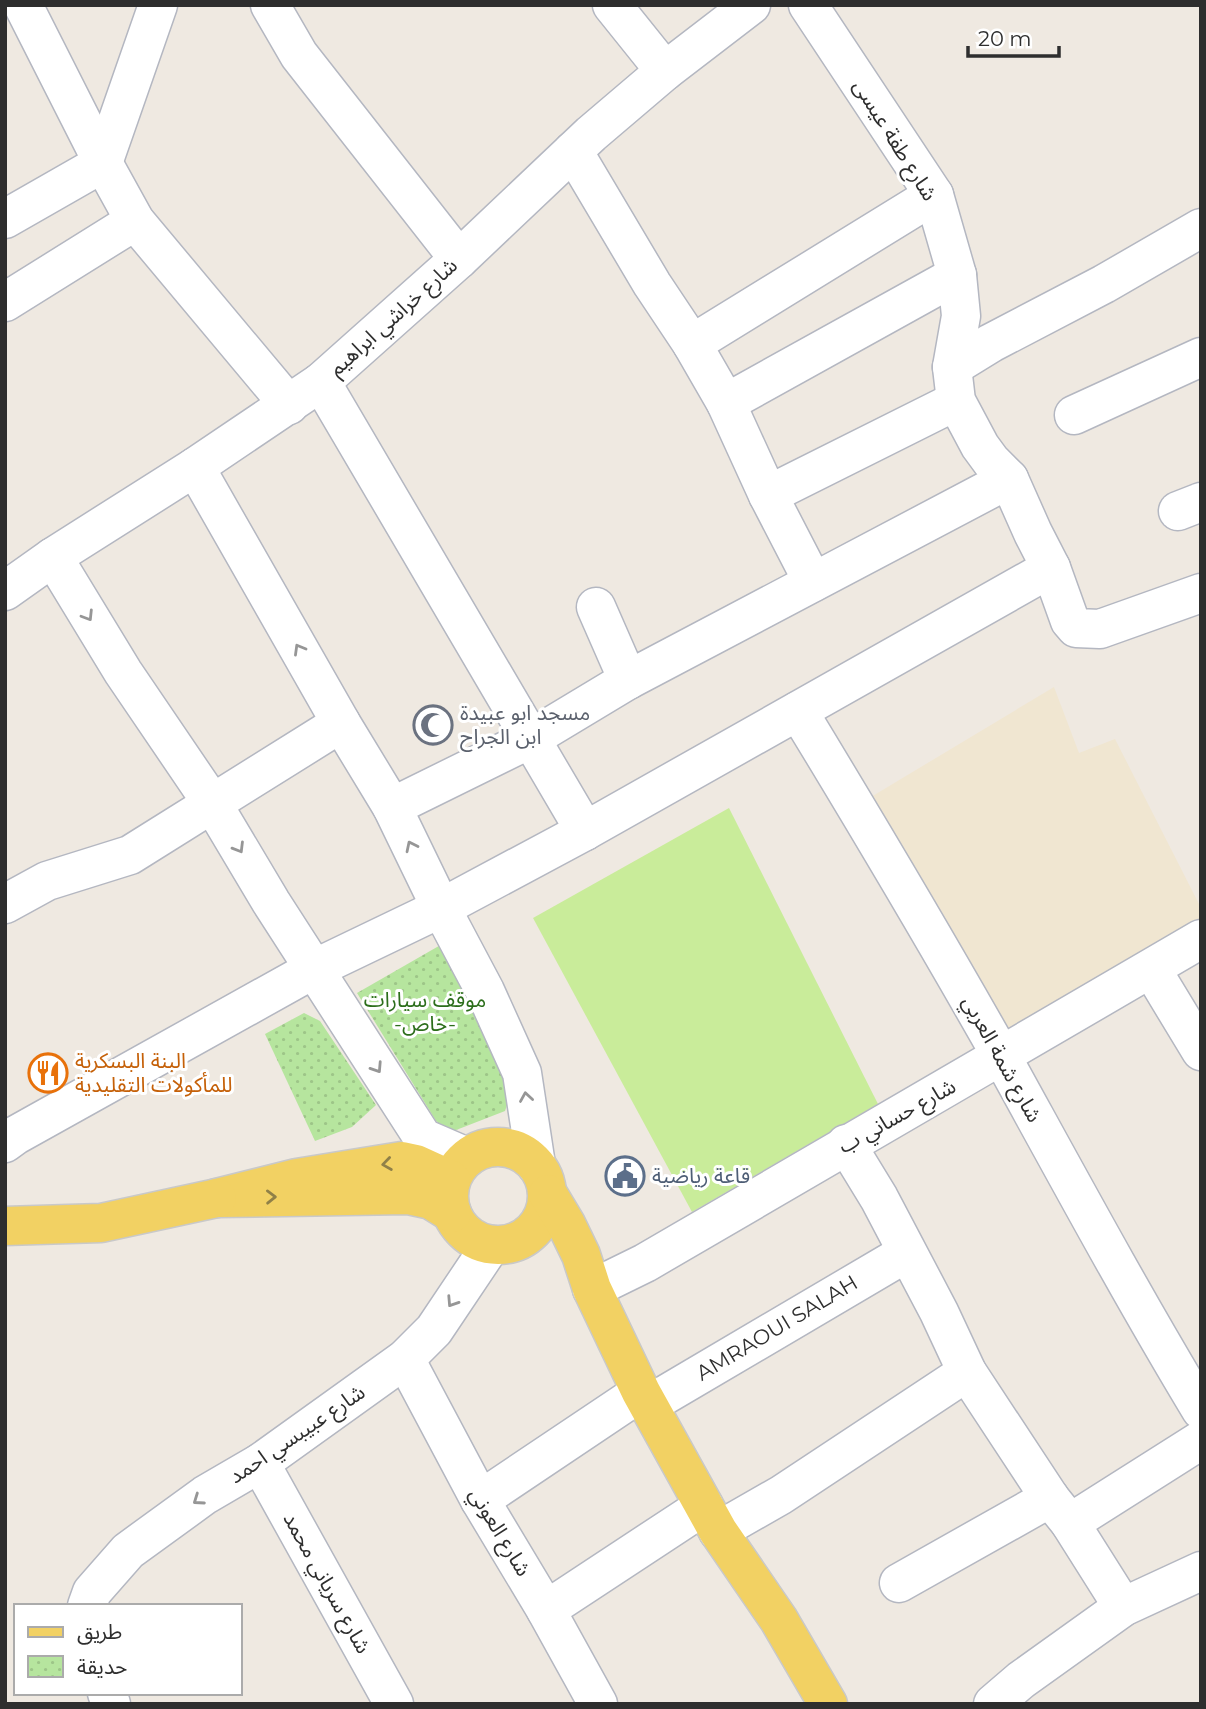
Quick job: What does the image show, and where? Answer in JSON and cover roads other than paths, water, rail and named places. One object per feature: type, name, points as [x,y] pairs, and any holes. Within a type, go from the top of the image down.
[{"type":"main road","points":[[592,1289],[577,1271],[558,1257],[537,1248],[502,1244],[467,1234],[458,1225],[457,1183],[480,1150],[495,1146],[525,1154],[542,1179],[576,1245],[592,1289],[645,1399],[711,1519],[779,1620],[828,1704]]},
{"type":"main road","points":[[5,1226],[101,1223],[297,1178],[402,1161],[416,1164],[457,1183]]},
{"type":"main road","points":[[502,1244],[528,1236],[539,1225],[546,1210],[542,1179]]},
{"type":"street","points":[[23,5],[135,221],[289,405]]},
{"type":"street","points":[[5,219],[103,163],[158,5]]},
{"type":"street","points":[[270,5],[299,55],[459,259]]},
{"type":"street","points":[[612,5],[665,71]]},
{"type":"street","name":"شارع خراشي ابراهيم","points":[[5,591],[321,382],[459,259],[573,151],[665,71],[751,5]]},
{"type":"street","name":"شارع طفة عيسى","points":[[808,5],[933,195],[957,275],[961,316],[954,384]]},
{"type":"street","points":[[573,151],[726,402],[768,495],[813,582]]},
{"type":"street","points":[[692,344],[933,195]]},
{"type":"street","points":[[5,302],[135,221]]},
{"type":"street","points":[[768,495],[954,384],[991,343],[1104,284],[1201,228]]},
{"type":"street","points":[[726,402],[957,275]]},
{"type":"street","points":[[1074,415],[1201,357]]},
{"type":"street","points":[[321,382],[586,831]]},
{"type":"street","points":[[954,384],[980,446],[1009,479],[1051,568],[1070,621],[1076,628],[1100,629],[1201,593]]},
{"type":"street","points":[[195,467],[392,807],[485,991],[523,1073],[542,1179]]},
{"type":"street","points":[[392,807],[530,739],[628,680],[1009,479]]},
{"type":"street","points":[[53,557],[123,672],[212,803],[314,969],[423,1138],[457,1183]]},
{"type":"street","points":[[5,1143],[314,969],[441,908],[586,831],[1051,568]]},
{"type":"street","points":[[596,607],[628,680]]},
{"type":"street","name":"شارع شمة العربي","points":[[798,711],[1002,1057],[1130,1293],[1201,1410]]},
{"type":"street","points":[[5,904],[47,881],[130,855],[341,723]]},
{"type":"street","name":"شارع حساني ب","points":[[592,1289],[645,1263],[846,1144],[1152,970],[1201,939]]},
{"type":"street","points":[[1152,970],[1201,1051]]},
{"type":"street","points":[[846,1144],[939,1312],[967,1372],[1123,1607]]},
{"type":"street","name":"شارع عبيبسي احمد","points":[[88,1604],[92,1592],[128,1551],[205,1495],[260,1463],[405,1359],[435,1330],[502,1244]]},
{"type":"street","name":"AMRAOUI SALAH","points":[[480,1500],[645,1399],[906,1253]]},
{"type":"street","name":"شارع العوني","points":[[405,1359],[480,1500],[546,1610],[597,1704]]},
{"type":"street","points":[[546,1610],[711,1519],[781,1495],[967,1372]]},
{"type":"street","points":[[899,1583],[1060,1511],[1201,1440]]},
{"type":"street","name":"شارع سرياني محمد","points":[[260,1463],[394,1704]]},
{"type":"street","points":[[993,1704],[1021,1680],[1123,1607],[1201,1571]]},
{"type":"place","name":"مسجد ابو عبيدة ابن الجراح","points":[[433,725]]},
{"type":"place","name":"البنة البسكرية للمأكولات التقليدية","points":[[48,1073]]},
{"type":"place","name":"قاعة رياضية","points":[[625,1176]]},
{"type":"park label","name":"موقف سيارات -خاص-","points":[[425,1012]]}]
